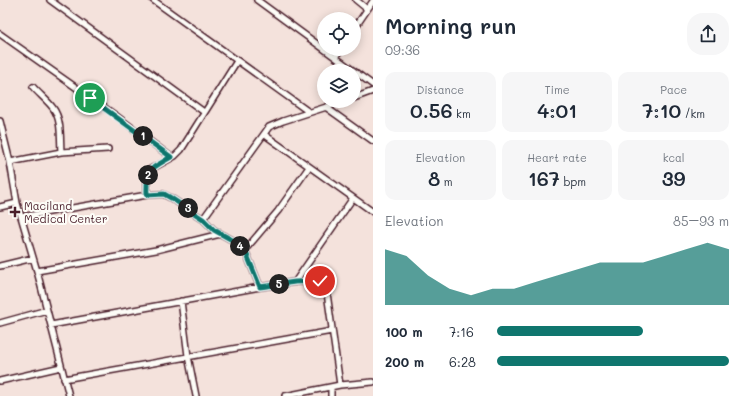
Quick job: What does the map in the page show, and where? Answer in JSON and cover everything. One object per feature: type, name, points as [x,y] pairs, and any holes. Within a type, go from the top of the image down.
[{"type":"street","points":[[50,0],[204,112]]},
{"type":"street","points":[[153,0],[310,112]]},
{"type":"street","points":[[257,0],[317,44]]},
{"type":"street","points":[[356,0],[367,9]]},
{"type":"street","points":[[361,18],[373,1]]},
{"type":"street","points":[[0,34],[115,115],[171,157]]},
{"type":"street","points":[[335,57],[373,85]]},
{"type":"street","points":[[147,195],[147,177],[150,170],[175,156],[181,150],[237,61]]},
{"type":"street","points":[[33,87],[53,108],[57,115],[59,122],[61,152]]},
{"type":"street","points":[[361,95],[373,91]]},
{"type":"street","points":[[203,219],[265,135],[269,127],[310,112],[327,108],[373,141]]},
{"type":"street","points":[[0,122],[10,162],[17,203],[37,271],[69,396]]},
{"type":"street","points":[[265,135],[373,212]]},
{"type":"street","points":[[10,162],[61,152],[108,149]]},
{"type":"street","points":[[245,250],[278,211],[309,167]]},
{"type":"street","points":[[21,217],[147,195],[164,194],[180,203],[203,219],[214,230],[234,241],[245,250],[260,287]]},
{"type":"street","points":[[295,282],[353,198]]},
{"type":"street","points":[[0,207],[17,203]]},
{"type":"street","points":[[37,271],[156,250],[220,234]]},
{"type":"street","points":[[0,266],[33,258]]},
{"type":"street","points":[[51,325],[260,287],[295,282],[320,281],[325,285],[327,293],[340,385]]},
{"type":"street","points":[[181,301],[188,356],[196,396]]},
{"type":"street","points":[[0,323],[47,310]]},
{"type":"street","points":[[64,379],[332,331]]},
{"type":"street","points":[[0,381],[61,366]]},
{"type":"street","points":[[288,396],[340,385],[373,382]]},
{"type":"street","points":[[331,388],[331,396]]},
{"type":"place","name":"Maciland Medical Center","points":[[15,212]]},
{"type":"route","points":[[90,98],[171,157],[150,170],[147,177],[147,195],[164,194],[203,219],[214,230],[234,241],[245,250],[260,287],[295,282],[320,281]]}]
